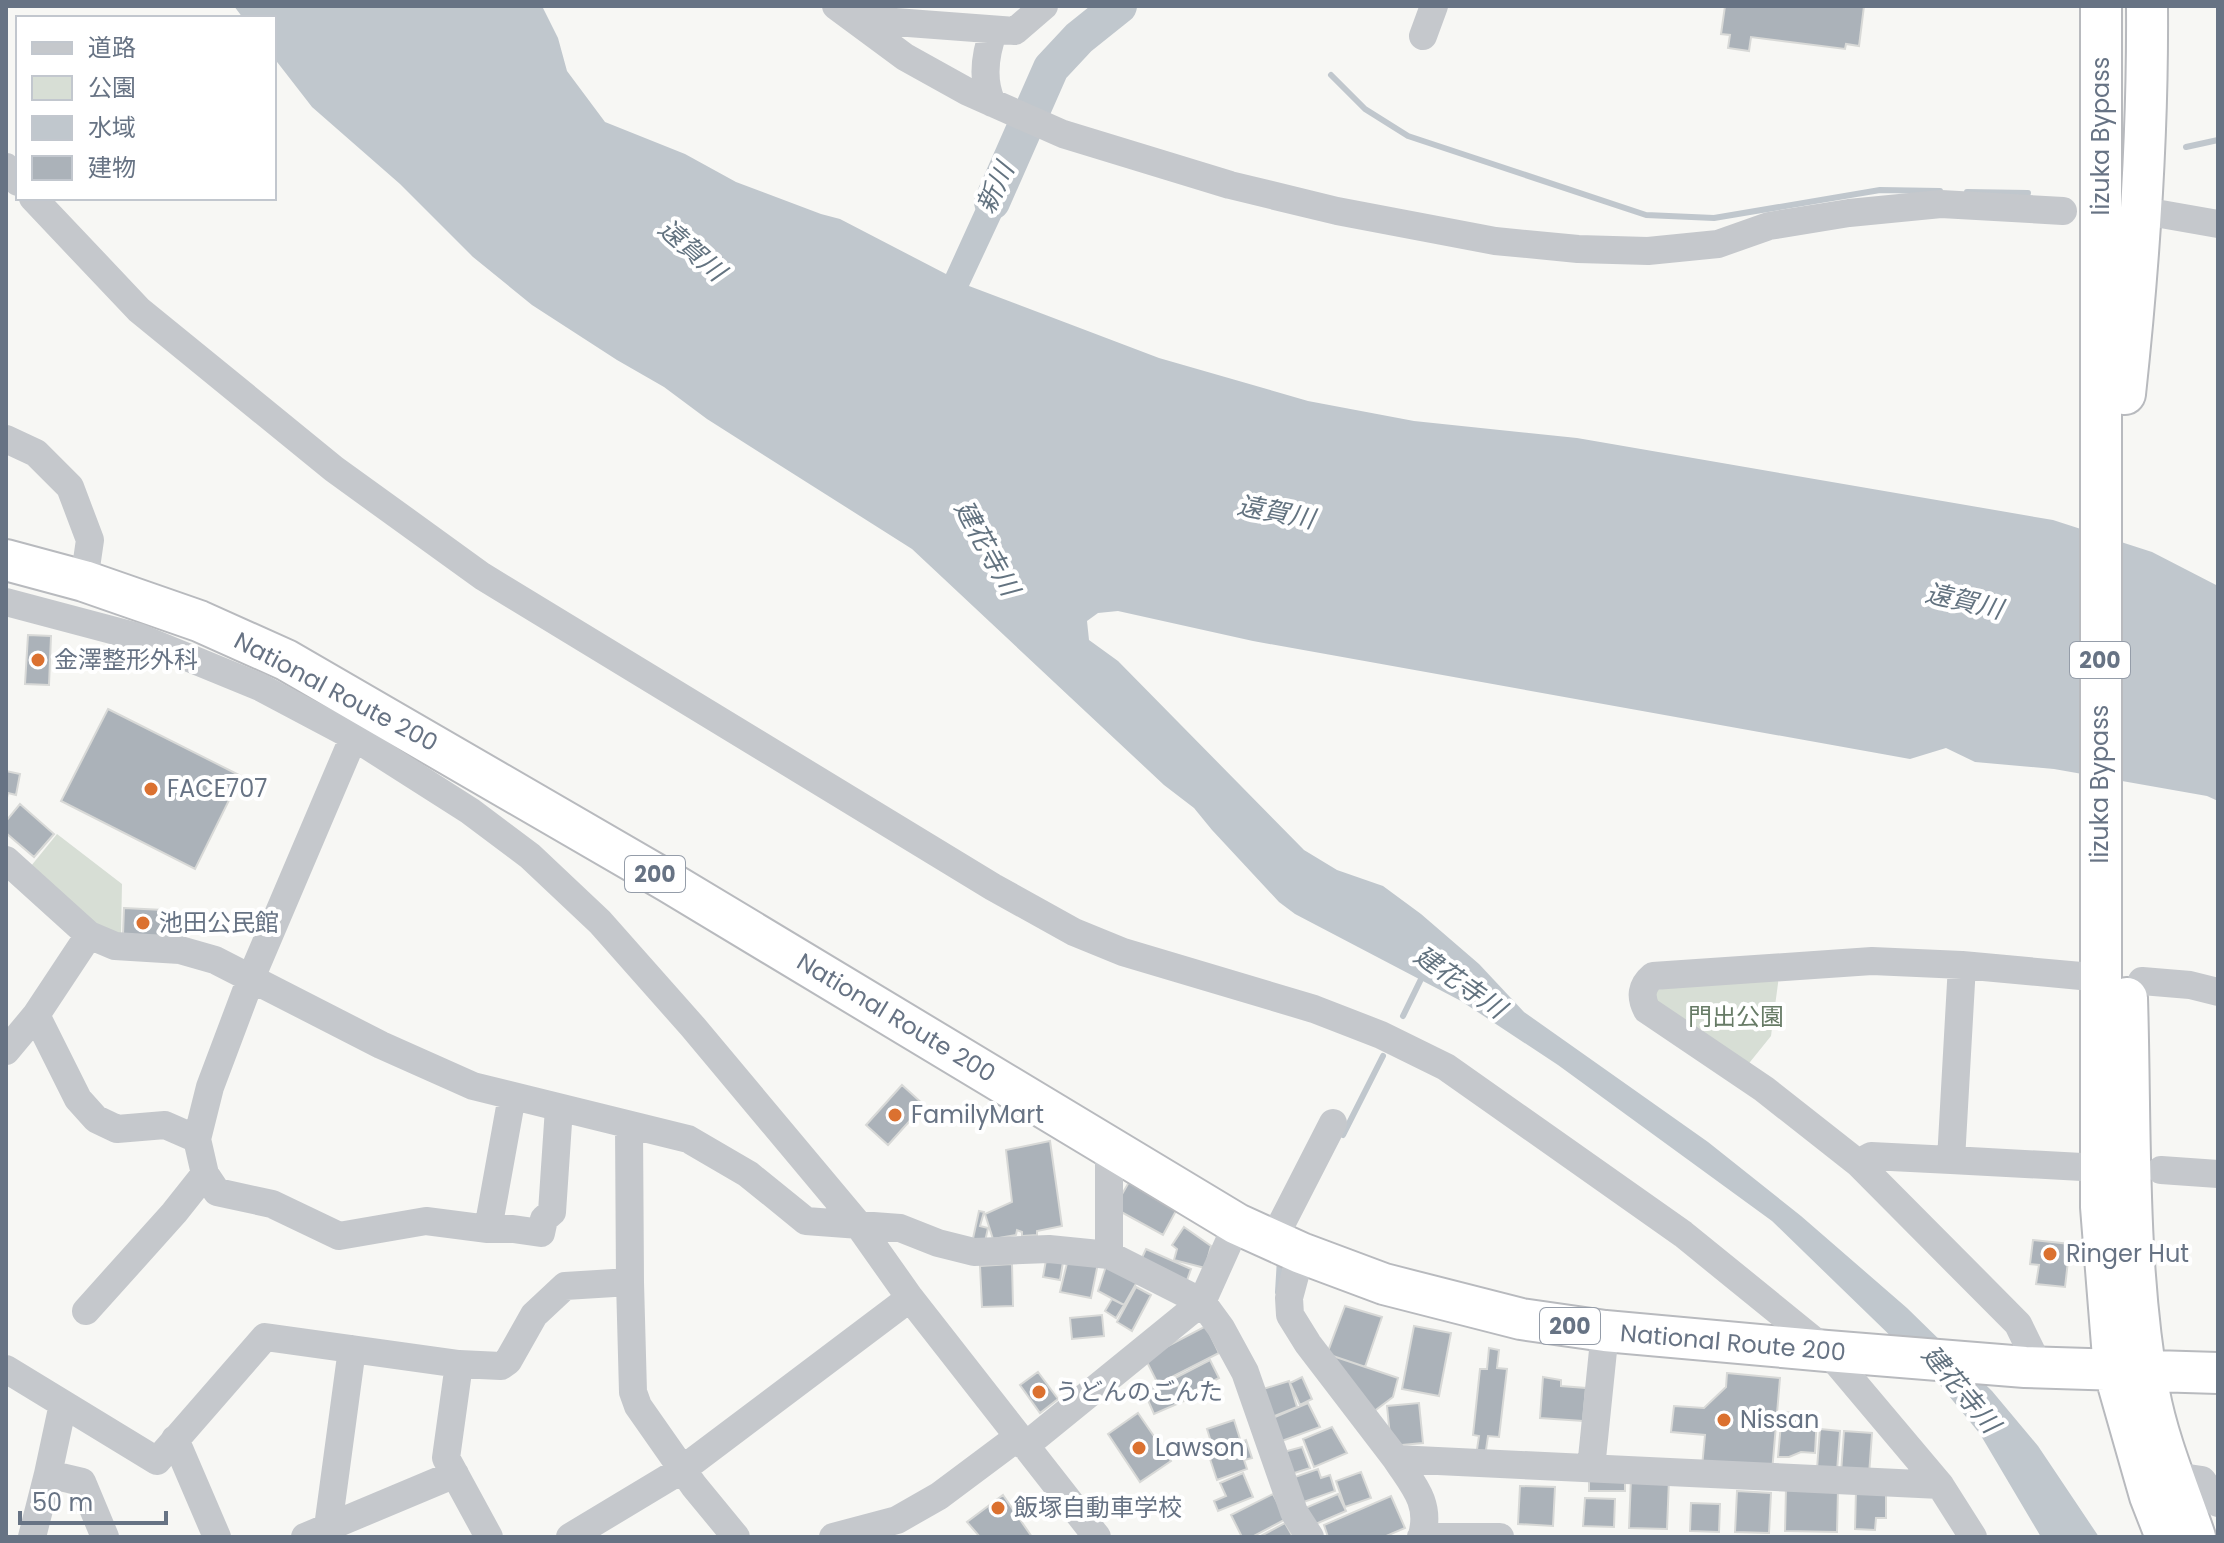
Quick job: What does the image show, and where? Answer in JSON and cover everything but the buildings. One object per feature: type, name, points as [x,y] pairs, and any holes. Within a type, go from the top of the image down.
[{"type":"highway","points":[[2080,6],[2080,109],[2112,270]]},
{"type":"highway","name":"Iizuka Bypass","points":[[2101,6],[2112,270],[2113,931],[2134,1273],[2130,1369]]},
{"type":"highway","name":"200","points":[[2112,270],[2124,6]]},
{"type":"highway","points":[[2112,270],[2148,79],[2147,6]]},
{"type":"highway","name":"National Route 200","points":[[6,560],[84,581],[199,621],[286,660],[360,722],[542,809],[1237,1224],[1384,1284],[1521,1319],[1605,1331],[2032,1367],[2218,1373]]},
{"type":"highway","name":"200","points":[[2130,1369],[2150,1396],[2195,1537]]},
{"type":"highway","name":"200","points":[[2130,1369],[2150,1496],[2166,1537]]},
{"type":"street","points":[[848,10],[1015,31],[1044,6]]},
{"type":"street","points":[[1423,36],[1434,6]]},
{"type":"street","points":[[848,10],[905,57],[992,103],[1063,134],[1230,185],[1337,211],[1495,241],[1648,251],[1718,244],[1769,226],[1849,213],[1941,204],[2063,211]]},
{"type":"street","points":[[992,103],[987,92],[985,72],[987,48],[994,30]]},
{"type":"street","points":[[35,200],[139,310],[334,469],[482,576],[993,887],[1074,932],[1123,952],[1314,1009],[1381,1035],[1446,1067],[1683,1234],[1841,1352],[1940,1485],[1973,1537]]},
{"type":"street","points":[[2161,214],[2218,224]]},
{"type":"street","points":[[6,439],[36,453],[70,487],[90,540],[84,581]]},
{"type":"street","points":[[6,602],[138,637],[260,687],[360,722],[530,856],[600,922],[693,1027],[857,1223],[910,1298],[1097,1537]]},
{"type":"street","points":[[360,722],[251,978],[210,1087],[197,1139],[205,1174],[217,1192],[272,1204],[339,1236],[426,1221],[541,1233],[544,1219],[552,1212],[559,1108]]},
{"type":"street","points":[[507,840],[542,809]]},
{"type":"street","points":[[530,856],[542,809]]},
{"type":"street","points":[[6,860],[89,935],[115,946],[180,950],[215,960],[381,1045],[473,1086],[688,1139],[748,1174],[806,1221],[900,1228],[938,1243],[974,1252],[1049,1249],[1109,1255],[1202,1302],[1221,1328],[1245,1372],[1294,1512],[1310,1537]]},
{"type":"street","points":[[6,1051],[36,1015],[89,935]]},
{"type":"street","points":[[2032,1367],[2018,1324],[1858,1163],[1764,1089],[1647,1010],[1642,997],[1646,982],[1653,976],[1872,961],[1962,965],[2081,976]]},
{"type":"street","points":[[1951,1160],[1962,965]]},
{"type":"street","points":[[2142,981],[2190,985],[2218,992]]},
{"type":"street","points":[[36,1015],[78,1099],[96,1119],[117,1129],[165,1125],[197,1139]]},
{"type":"street","points":[[488,1229],[512,1096]]},
{"type":"street","points":[[1333,1123],[1286,1246],[1290,1315],[1308,1344],[1423,1499],[1425,1523],[1422,1536],[1500,1537]]},
{"type":"street","points":[[629,1126],[633,1392],[638,1406],[736,1537]]},
{"type":"street","points":[[1109,1146],[1109,1255]]},
{"type":"street","points":[[1858,1163],[1871,1156],[2082,1167]]},
{"type":"street","points":[[2161,1170],[2218,1174]]},
{"type":"street","points":[[86,1311],[205,1174]]},
{"type":"street","points":[[833,1537],[897,1520],[939,1496],[1022,1441],[1202,1302],[1237,1224]]},
{"type":"street","points":[[6,1369],[157,1461],[265,1337],[459,1364],[501,1366],[508,1361],[534,1315],[565,1286],[630,1282]]},
{"type":"street","points":[[570,1537],[683,1469],[910,1298]]},
{"type":"street","points":[[1591,1468],[1605,1331]]},
{"type":"street","points":[[317,1532],[352,1349]]},
{"type":"street","points":[[459,1364],[446,1458],[489,1537]]},
{"type":"street","points":[[6,1532],[31,1537],[63,1404]]},
{"type":"street","points":[[175,1439],[217,1537]]},
{"type":"street","points":[[1396,1459],[1940,1485]]},
{"type":"street","points":[[48,1474],[82,1482],[105,1537]]},
{"type":"street","points":[[317,1532],[455,1474]]},
{"type":"street","points":[[2175,1476],[2202,1480],[2218,1503]]},
{"type":"green space","points":[[57,834],[122,884],[121,935],[94,926],[31,866]]},
{"type":"green space","name":"門出公園","points":[[1779,976],[1771,1036],[1746,1067],[1654,1007],[1653,990]]},
{"type":"water","points":[[234,6],[542,6],[558,38],[567,71],[605,122],[685,154],[736,182],[840,219],[946,274],[1001,153],[1026,164],[969,286],[1159,358],[1308,401],[1414,421],[1577,438],[2053,520],[2152,552],[2218,586],[2218,801],[2207,796],[2054,769],[1975,762],[1946,748],[1910,759],[1253,641],[1118,611],[1098,613],[1087,621],[1089,640],[1118,661],[1304,850],[1337,870],[1383,886],[1421,914],[1479,964],[1524,1012],[1708,1142],[1801,1216],[1907,1308],[1992,1391],[2038,1446],[2099,1537],[2041,1537],[1980,1434],[1936,1380],[1772,1221],[1558,1065],[1461,1001],[1295,914],[1279,902],[1194,808],[1164,785],[912,549],[532,305],[473,257],[400,184],[312,107],[276,61],[276,16],[242,16]]},
{"type":"water","points":[[1100,6],[1133,6],[1081,58],[1073,52],[1046,92],[1032,83],[1042,64]]},
{"type":"waterway","name":"新川","points":[[992,202],[1051,68],[1079,38],[1119,6]]},
{"type":"waterway","points":[[1331,75],[1365,109],[1408,136],[1646,215],[1714,218],[1880,190],[1940,191]]},
{"type":"waterway","points":[[2186,147],[2218,140]]},
{"type":"waterway","points":[[1967,192],[2028,193]]},
{"type":"waterway","name":"建花寺川","points":[[1403,1016],[1424,973]]},
{"type":"waterway","points":[[1343,1135],[1383,1056]]},
{"type":"waterway","points":[[1278,1292],[1280,1259]]},
{"type":"place","name":"金澤整形外科","points":[[38,660]]},
{"type":"place","name":"FACE707","points":[[151,789]]},
{"type":"place","name":"池田公民館","points":[[143,923]]},
{"type":"place","name":"FamilyMart","points":[[895,1115]]},
{"type":"place","name":"Ringer Hut","points":[[2050,1254]]},
{"type":"place","name":"うどんのごんた","points":[[1039,1392]]},
{"type":"place","name":"Nissan","points":[[1724,1420]]},
{"type":"place","name":"Lawson","points":[[1139,1448]]},
{"type":"place","name":"飯塚自動車学校","points":[[998,1508]]},
{"type":"water label","name":"遠賀川","points":[[692,250]]},
{"type":"water label","name":"遠賀川","points":[[1276,512]]},
{"type":"water label","name":"遠賀川","points":[[1964,601]]}]
